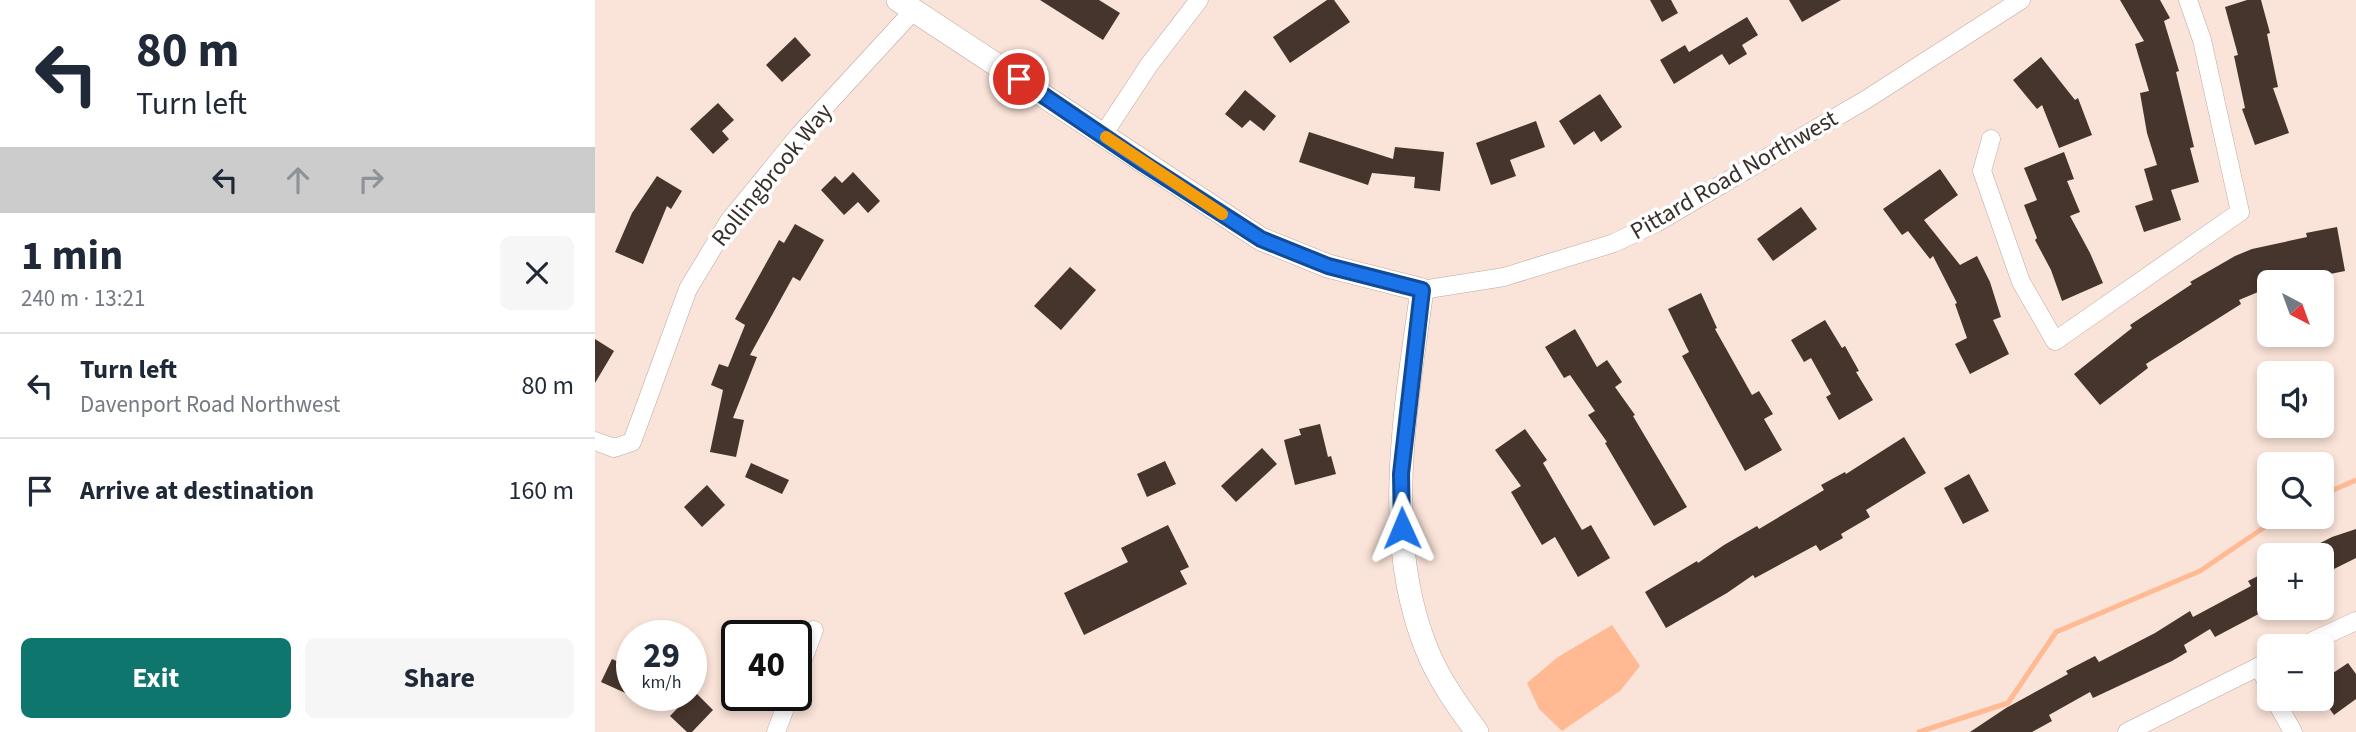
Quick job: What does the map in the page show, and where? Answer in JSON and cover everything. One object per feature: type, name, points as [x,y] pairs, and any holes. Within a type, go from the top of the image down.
[{"type":"street","points":[[1103,135],[1149,65],[1199,0]]},
{"type":"street","name":"Pittard Road Northwest","points":[[1422,290],[1504,277],[1614,243],[1656,223],[1867,99],[2021,0]]},
{"type":"street","points":[[1990,139],[1982,171],[2021,282],[2055,341],[2240,212],[2202,40],[2188,0]]},
{"type":"street","points":[[906,5],[1261,239],[1328,266],[1422,290],[1401,474],[1406,572],[1428,652],[1454,701],[1477,732]]},
{"type":"street","name":"Rollingbrook Way","points":[[595,441],[614,448],[632,442],[688,289],[729,221],[906,5]]},
{"type":"street","points":[[2328,634],[2356,621]]},
{"type":"street","points":[[812,635],[814,630]]},
{"type":"street","points":[[2127,732],[2257,667]]},
{"type":"street","points":[[776,732],[784,711]]},
{"type":"street","points":[[2281,711],[2293,732]]},
{"type":"shaded area","points":[[1612,625],[1640,666],[1620,691],[1562,731],[1539,709],[1527,683],[1558,657]]},
{"type":"building","points":[[1040,0],[1099,0],[1120,13],[1103,40]]},
{"type":"building","points":[[1327,0],[1334,0],[1350,22],[1290,63],[1273,37]]},
{"type":"building","points":[[1650,0],[1671,0],[1678,13],[1662,22]]},
{"type":"building","points":[[1789,0],[1841,0],[1802,22]]},
{"type":"building","points":[[2120,0],[2160,0],[2170,18],[2164,21],[2179,71],[2176,72],[2194,147],[2190,148],[2199,182],[2171,190],[2181,220],[2144,232],[2135,206],[2153,200],[2144,169],[2157,165],[2147,133],[2140,93],[2149,91],[2135,44],[2144,41]]},
{"type":"building","points":[[2247,0],[2261,0],[2270,33],[2267,34],[2278,87],[2273,88],[2289,133],[2255,145],[2242,109],[2245,108],[2234,56],[2238,55],[2225,7]]},
{"type":"building","points":[[1747,17],[1758,35],[1742,45],[1747,54],[1729,65],[1722,54],[1674,84],[1660,60],[1685,45],[1689,52]]},
{"type":"building","points":[[795,37],[811,55],[782,82],[766,65]]},
{"type":"building","points":[[2041,57],[2075,100],[2078,98],[2092,135],[2059,148],[2042,105],[2037,109],[2013,80]]},
{"type":"building","points":[[1245,90],[1276,116],[1264,131],[1250,120],[1242,128],[1225,114]]},
{"type":"building","points":[[1600,94],[1622,127],[1601,142],[1594,131],[1574,145],[1559,121]]},
{"type":"building","points":[[718,103],[734,120],[722,131],[729,139],[713,154],[690,129]]},
{"type":"building","points":[[1536,121],[1545,147],[1510,160],[1516,176],[1491,185],[1476,143]]},
{"type":"building","points":[[1309,132],[1393,159],[1395,147],[1444,152],[1440,191],[1414,188],[1415,177],[1372,173],[1368,185],[1299,162]]},
{"type":"building","points":[[2064,152],[2074,179],[2067,181],[2080,212],[2070,216],[2103,283],[2062,301],[2051,270],[2035,240],[2037,238],[2024,205],[2037,200],[2024,168]]},
{"type":"building","points":[[1940,169],[1958,195],[1924,220],[1960,265],[1977,256],[1990,282],[2001,317],[1993,320],[2009,354],[1970,374],[1955,344],[1967,338],[1955,304],[1957,303],[1933,256],[1930,259],[1908,231],[1902,235],[1883,209]]},
{"type":"building","points":[[853,172],[880,201],[868,213],[858,202],[844,215],[821,190],[835,176],[842,183]]},
{"type":"building","points":[[657,176],[682,191],[671,209],[667,206],[643,264],[615,252],[632,213]]},
{"type":"building","points":[[1801,207],[1817,229],[1773,261],[1757,239]]},
{"type":"building","points":[[795,224],[824,240],[800,281],[793,277],[750,355],[757,357],[733,418],[744,420],[736,457],[710,452],[723,390],[711,385],[719,364],[728,367],[745,325],[735,319],[779,240],[784,243]]},
{"type":"building","points":[[2337,227],[2345,271],[2335,273],[2335,270],[2257,270],[2257,292],[2239,300],[2241,304],[2146,364],[2148,368],[2100,405],[2074,374],[2132,328],[2130,325],[2192,284],[2190,282],[2235,256],[2252,249],[2307,237],[2306,233]]},
{"type":"building","points":[[1070,267],[1096,290],[1061,330],[1034,306]]},
{"type":"building","points":[[1701,293],[1717,328],[1715,329],[1752,395],[1759,391],[1773,414],[1764,419],[1782,450],[1745,471],[1682,356],[1689,352],[1668,309]]},
{"type":"building","points":[[1825,320],[1842,348],[1845,346],[1859,371],[1856,372],[1873,400],[1839,420],[1826,397],[1831,394],[1811,358],[1804,362],[1791,340]]},
{"type":"building","points":[[1575,329],[1597,367],[1607,360],[1622,382],[1615,387],[1635,415],[1633,416],[1687,507],[1654,526],[1605,443],[1607,442],[1588,415],[1595,411],[1570,375],[1564,378],[1545,347]]},
{"type":"building","points":[[595,339],[614,351],[595,383]]},
{"type":"building","points":[[1320,424],[1328,457],[1331,456],[1336,474],[1295,485],[1284,440],[1301,435],[1299,429]]},
{"type":"building","points":[[1525,429],[1547,460],[1543,463],[1582,530],[1591,525],[1610,558],[1578,577],[1555,537],[1542,545],[1511,492],[1521,486],[1495,450]]},
{"type":"building","points":[[1904,437],[1926,473],[1866,510],[1870,517],[1841,534],[1843,538],[1820,551],[1816,545],[1755,578],[1753,575],[1666,628],[1645,592],[1757,526],[1759,529],[1824,490],[1821,485],[1845,472],[1846,474]]},
{"type":"building","points":[[1262,448],[1277,464],[1236,502],[1221,486]]},
{"type":"building","points":[[1165,461],[1176,484],[1147,497],[1137,474]]},
{"type":"building","points":[[751,463],[789,480],[782,494],[745,477]]},
{"type":"building","points":[[1969,474],[1989,511],[1963,524],[1944,488]]},
{"type":"building","points":[[707,485],[725,505],[702,527],[684,507]]},
{"type":"building","points":[[1168,525],[1189,567],[1180,571],[1187,584],[1084,635],[1064,593],[1128,562],[1121,548]]},
{"type":"building","points":[[2356,529],[2356,558],[2334,569],[2334,543],[2320,543]]},
{"type":"building","points":[[2257,576],[2257,615],[2215,637],[2210,629],[2184,645],[2187,652],[2172,661],[2093,698],[2090,692],[2049,715],[2052,721],[2032,732],[1970,732],[2006,708],[2068,674],[2066,671],[2095,656],[2099,662],[2190,611],[2193,617],[2251,586],[2248,581]]},
{"type":"building","points":[[612,659],[616,661],[616,689],[601,682]]},
{"type":"building","points":[[2348,663],[2356,674],[2356,699],[2334,715],[2331,711],[2334,711],[2334,672]]},
{"type":"building","points":[[707,704],[713,710],[692,732],[687,732],[670,716],[675,711],[707,711]]},
{"type":"waterway","points":[[2334,490],[2356,480]]},
{"type":"waterway","points":[[1919,732],[2008,703],[2056,632],[2200,571],[2262,529]]},
{"type":"slow traffic","points":[[1106,137],[1222,214]]},
{"type":"route","points":[[1019,79],[1261,239],[1328,266],[1422,290],[1401,474],[1402,528]]}]
